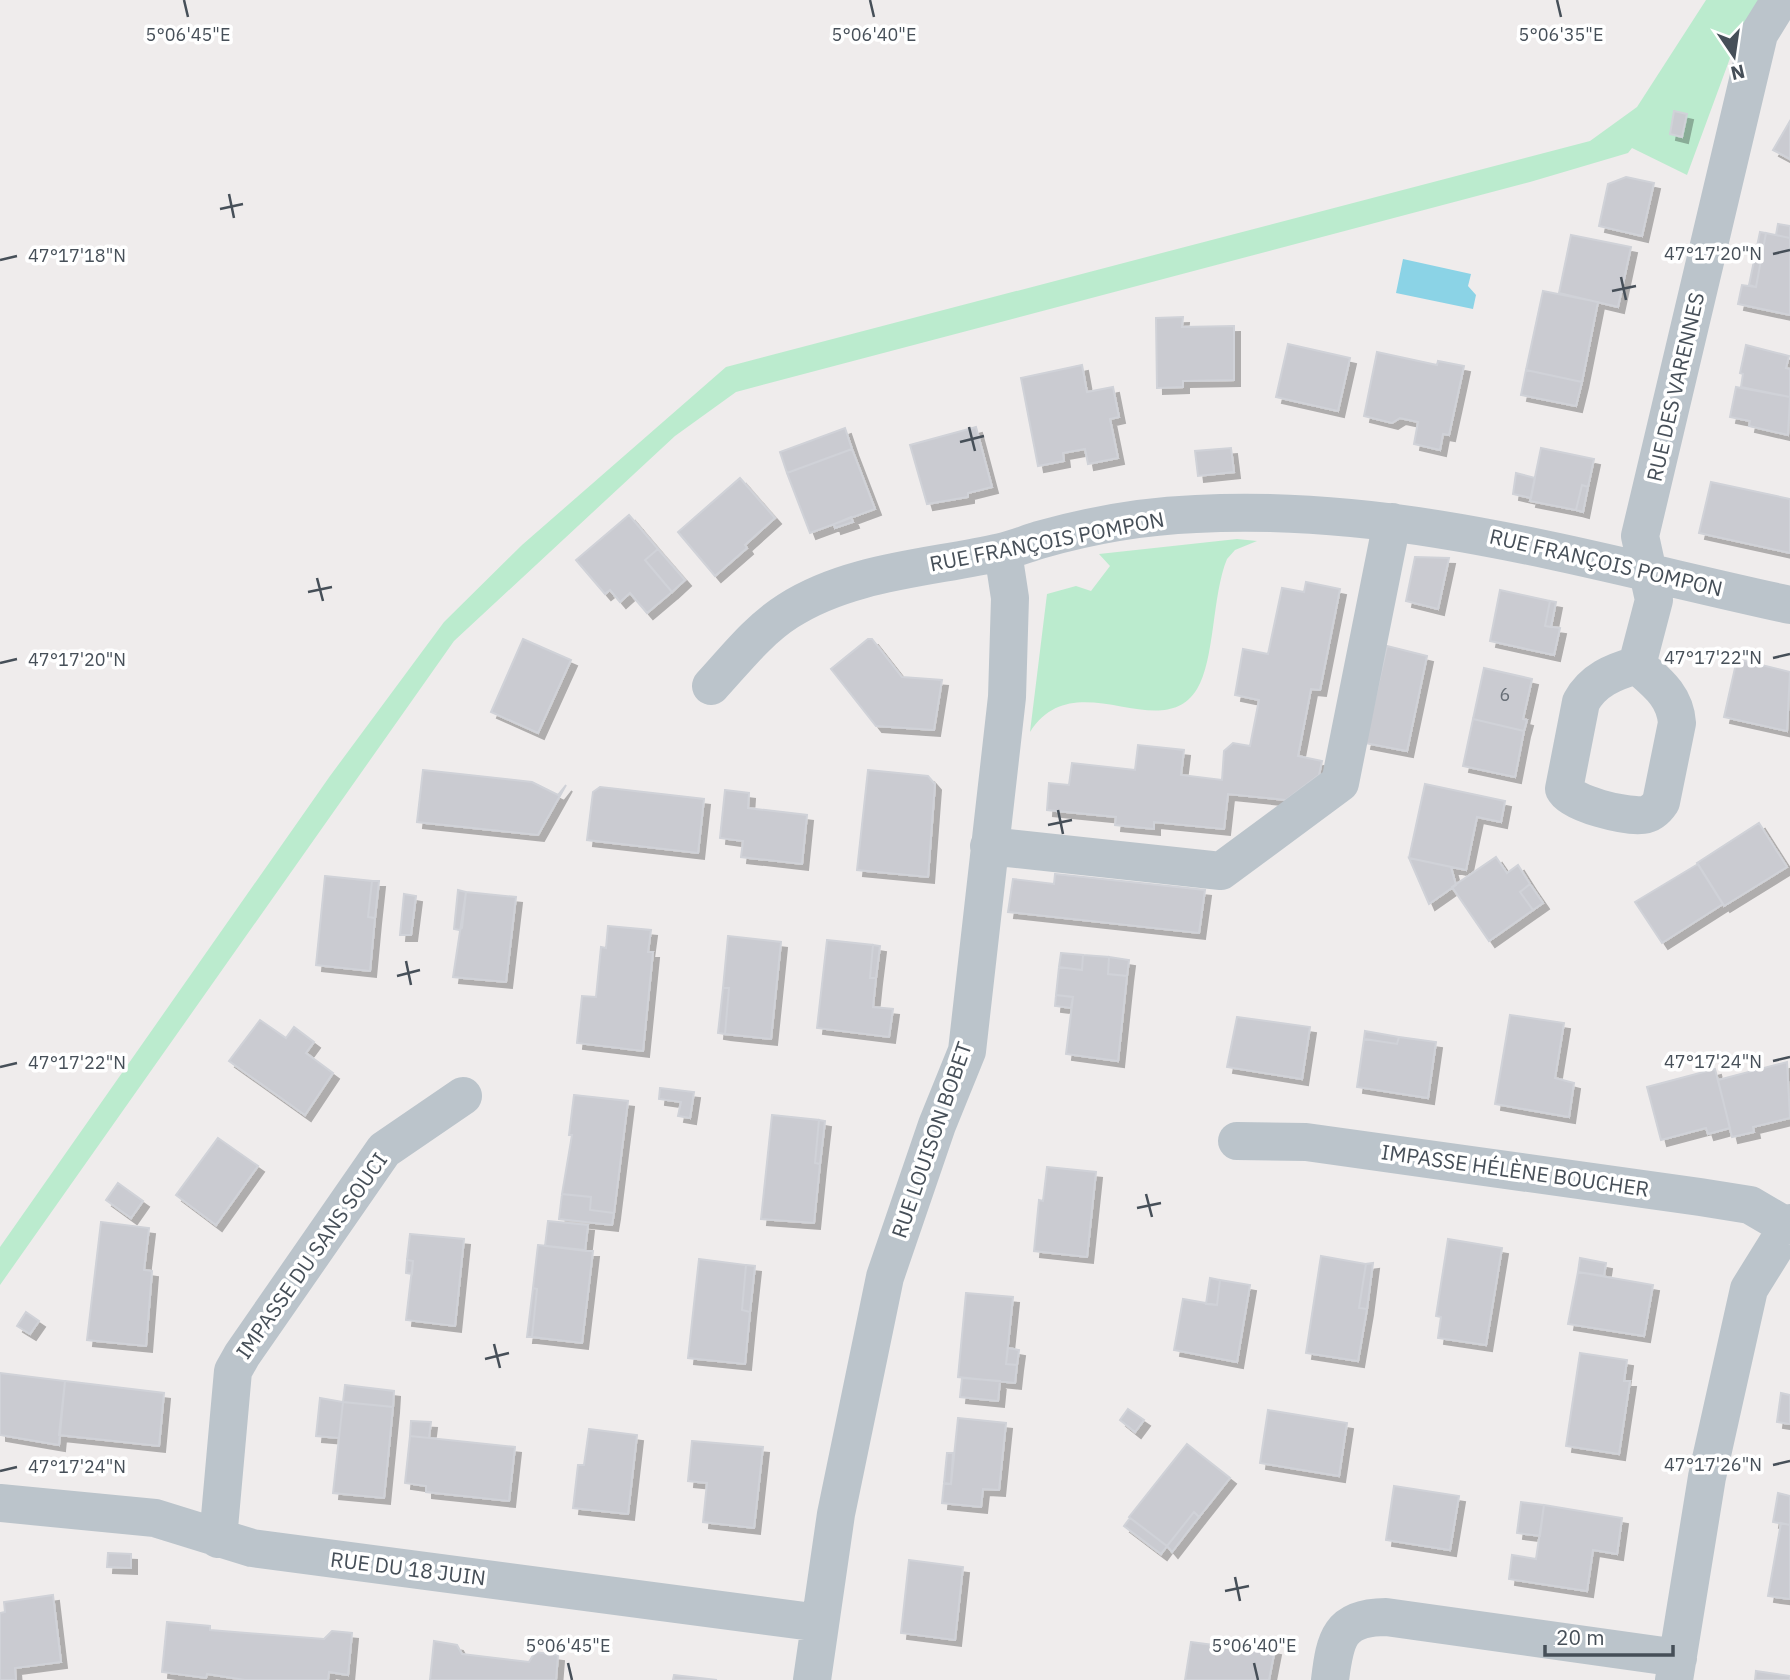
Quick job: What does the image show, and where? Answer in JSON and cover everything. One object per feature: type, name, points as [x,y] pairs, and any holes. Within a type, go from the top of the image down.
[{"type":"street","name":"RUE DES VARENNES","points":[[1637,665],[1654,600],[1640,536],[1759,34],[1780,0]]},
{"type":"street","name":"RUE FRANÇOIS POMPON","points":[[711,686],[763,630],[802,604],[838,588],[890,573],[1003,552],[1039,540],[1109,525],[1194,514],[1275,512],[1392,522],[1476,533],[1790,605]]},
{"type":"street","points":[[989,846],[1221,870],[1340,783],[1392,522]]},
{"type":"street","name":"RUE LOUISON BOBET","points":[[812,1680],[836,1514],[885,1277],[937,1125],[967,1051],[1007,697],[1010,598],[1003,552]]},
{"type":"street","name":"IMPASSE DU SANS SOUCI","points":[[218,1539],[233,1371],[384,1150],[463,1096]]},
{"type":"street","name":"IMPASSE HÉLÈNE BOUCHER","points":[[1237,1141],[1306,1142],[1700,1197],[1751,1205],[1788,1225]]},
{"type":"street","points":[[1330,1680],[1336,1643],[1346,1627],[1363,1617],[1386,1616],[1676,1669],[1707,1477],[1749,1289],[1788,1225]]},
{"type":"street","name":"RUE DU 18 JUIN","points":[[0,1503],[155,1518],[252,1548],[820,1623]]},
{"type":"green space","points":[[1706,0],[1759,0],[1740,31],[1687,175],[1632,148],[1628,153],[1530,182],[736,392],[675,436],[454,641],[0,1285],[0,1247],[330,776],[444,622],[522,545],[726,367],[1590,141],[1637,107]]},
{"type":"green space","points":[[1237,539],[1257,541],[1235,550],[1227,559],[1203,677],[1197,689],[1181,705],[1162,710],[1093,702],[1070,703],[1049,712],[1030,732],[1047,594],[1076,586],[1091,591],[1110,566],[1099,554]]},
{"type":"water","points":[[1403,259],[1471,274],[1468,286],[1476,295],[1473,309],[1396,293]]},
{"type":"building","points":[[1674,111],[1687,114],[1682,137],[1670,134]]},
{"type":"building","points":[[1790,121],[1790,159],[1773,150]]},
{"type":"building","points":[[1626,177],[1654,183],[1642,236],[1599,226],[1608,184]]},
{"type":"building","points":[[1778,224],[1790,226],[1790,238],[1776,235]]},
{"type":"building","points":[[1760,232],[1766,233],[1756,287],[1749,285]]},
{"type":"building","points":[[1766,233],[1790,238],[1790,315],[1738,304],[1742,285],[1756,287]]},
{"type":"building","points":[[1571,235],[1631,247],[1618,307],[1559,293]]},
{"type":"building","points":[[1543,291],[1598,302],[1582,382],[1526,370]]},
{"type":"building","points":[[1183,317],[1182,327],[1234,326],[1234,380],[1183,381],[1183,387],[1157,388],[1156,318]]},
{"type":"building","points":[[1288,344],[1350,358],[1338,411],[1276,397]]},
{"type":"building","points":[[1746,345],[1789,356],[1786,368],[1790,369],[1790,397],[1741,387],[1743,374],[1740,373]]},
{"type":"building","points":[[1377,352],[1437,365],[1438,361],[1464,366],[1449,435],[1443,434],[1440,450],[1414,444],[1418,422],[1400,418],[1392,423],[1364,416]]},
{"type":"building","points":[[1082,365],[1087,392],[1113,387],[1119,417],[1110,419],[1118,458],[1088,464],[1085,449],[1063,453],[1064,461],[1038,466],[1021,378]]},
{"type":"building","points":[[1526,370],[1582,382],[1576,406],[1521,395]]},
{"type":"building","points":[[1736,387],[1790,397],[1788,435],[1749,426],[1750,421],[1730,417]]},
{"type":"building","points":[[976,427],[992,487],[968,493],[968,497],[927,504],[910,445]]},
{"type":"building","points":[[845,428],[852,449],[787,473],[780,452]]},
{"type":"building","points":[[1231,448],[1234,472],[1198,476],[1195,451]]},
{"type":"building","points":[[1541,448],[1594,459],[1588,487],[1582,485],[1576,510],[1530,501]]},
{"type":"building","points":[[852,449],[875,509],[810,533],[787,473]]},
{"type":"building","points":[[1516,473],[1535,478],[1531,498],[1513,494]]},
{"type":"building","points":[[740,478],[775,518],[745,545],[747,548],[715,576],[678,532]]},
{"type":"building","points":[[1711,482],[1790,499],[1790,553],[1699,533]]},
{"type":"building","points":[[1582,485],[1588,487],[1583,512],[1576,510]]},
{"type":"building","points":[[629,515],[658,549],[645,560],[672,592],[647,613],[630,593],[620,602],[610,590],[605,594],[576,560]]},
{"type":"building","points":[[851,517],[853,522],[835,528],[834,524]]},
{"type":"building","points":[[658,549],[685,580],[672,592],[645,560]]},
{"type":"building","points":[[1415,557],[1449,558],[1438,609],[1406,601]]},
{"type":"building","points":[[1306,582],[1340,589],[1320,690],[1311,689],[1298,756],[1322,761],[1319,775],[1286,800],[1228,794],[1224,829],[1154,822],[1154,829],[1115,825],[1116,817],[1047,810],[1049,783],[1069,785],[1072,763],[1135,770],[1138,745],[1184,750],[1181,775],[1222,780],[1224,751],[1233,743],[1250,746],[1259,700],[1235,695],[1243,649],[1268,654],[1282,588],[1304,592]]},
{"type":"building","points":[[1500,590],[1550,601],[1545,626],[1560,628],[1554,655],[1490,641]]},
{"type":"building","points":[[1550,601],[1556,602],[1551,627],[1545,626]]},
{"type":"building","points":[[523,639],[571,660],[538,733],[491,712]]},
{"type":"building","points":[[868,639],[872,639],[902,677],[942,680],[934,730],[876,726],[831,669]]},
{"type":"building","points":[[1387,646],[1427,656],[1407,751],[1365,743]]},
{"type":"building","points":[[1737,659],[1790,672],[1787,731],[1724,717]]},
{"type":"building","points":[[1484,668],[1532,679],[1523,719],[1527,720],[1524,731],[1473,719]]},
{"type":"building","points":[[1473,719],[1524,731],[1515,777],[1463,766]]},
{"type":"building","points":[[423,770],[532,782],[558,795],[566,785],[538,835],[417,822]]},
{"type":"building","points":[[868,770],[928,776],[935,784],[928,877],[857,870]]},
{"type":"building","points":[[1425,784],[1505,801],[1501,822],[1477,817],[1466,870],[1409,858]]},
{"type":"building","points":[[600,787],[704,799],[698,853],[587,840],[593,792]]},
{"type":"building","points":[[725,790],[749,793],[748,808],[807,815],[802,864],[741,857],[743,841],[720,838]]},
{"type":"building","points":[[1759,823],[1787,867],[1724,906],[1697,863]]},
{"type":"building","points":[[1496,857],[1507,873],[1518,865],[1530,884],[1520,892],[1533,910],[1489,941],[1452,887]]},
{"type":"building","points":[[1409,858],[1451,867],[1456,885],[1429,904]]},
{"type":"building","points":[[1698,864],[1723,904],[1662,943],[1635,902]]},
{"type":"building","points":[[1055,874],[1205,890],[1199,933],[1008,912],[1013,879],[1054,884]]},
{"type":"building","points":[[325,876],[372,881],[368,917],[375,918],[370,971],[316,965]]},
{"type":"building","points":[[372,881],[379,881],[375,918],[368,917]]},
{"type":"building","points":[[1530,884],[1543,903],[1533,910],[1520,892]]},
{"type":"building","points":[[458,890],[466,892],[462,928],[459,930],[454,929]]},
{"type":"building","points":[[466,892],[516,897],[506,982],[453,977]]},
{"type":"building","points":[[404,894],[416,896],[411,935],[400,935]]},
{"type":"building","points":[[608,926],[651,930],[648,952],[653,952],[643,1051],[577,1043],[582,996],[596,997],[601,947],[606,948]]},
{"type":"building","points":[[728,936],[781,942],[771,1039],[725,1034],[729,988],[723,988]]},
{"type":"building","points":[[827,940],[873,945],[870,978],[876,978],[873,1007],[893,1009],[889,1037],[817,1028]]},
{"type":"building","points":[[873,945],[880,946],[876,978],[870,978]]},
{"type":"building","points":[[1061,953],[1083,955],[1082,970],[1059,967]]},
{"type":"building","points":[[1083,955],[1109,957],[1108,974],[1127,976],[1118,1061],[1066,1054],[1073,997],[1056,995],[1059,967],[1082,970]]},
{"type":"building","points":[[1109,957],[1129,960],[1127,976],[1108,974]]},
{"type":"building","points":[[723,988],[729,988],[725,1034],[718,1033]]},
{"type":"building","points":[[1056,995],[1073,997],[1071,1008],[1055,1006]]},
{"type":"building","points":[[1510,1015],[1564,1023],[1555,1078],[1574,1083],[1569,1117],[1495,1104]]},
{"type":"building","points":[[1237,1017],[1310,1027],[1302,1079],[1227,1067]]},
{"type":"building","points":[[260,1020],[286,1038],[294,1027],[314,1042],[306,1053],[333,1073],[305,1115],[229,1061]]},
{"type":"building","points":[[1365,1031],[1399,1037],[1397,1044],[1364,1039]]},
{"type":"building","points":[[1399,1037],[1436,1042],[1428,1098],[1357,1087],[1364,1039],[1397,1044]]},
{"type":"building","points":[[1787,1062],[1790,1118],[1753,1127],[1754,1132],[1732,1137],[1718,1080]]},
{"type":"building","points":[[1715,1069],[1730,1128],[1708,1134],[1706,1128],[1661,1140],[1647,1087]]},
{"type":"building","points":[[660,1088],[694,1092],[690,1118],[678,1116],[681,1102],[659,1099]]},
{"type":"building","points":[[574,1095],[628,1101],[614,1213],[590,1210],[591,1197],[562,1194],[572,1135],[569,1135]]},
{"type":"building","points":[[772,1115],[819,1120],[815,1163],[820,1164],[814,1223],[761,1219]]},
{"type":"building","points":[[819,1120],[825,1121],[820,1164],[815,1163]]},
{"type":"building","points":[[218,1138],[258,1166],[216,1225],[176,1195]]},
{"type":"building","points":[[1047,1167],[1096,1172],[1087,1257],[1034,1251],[1039,1200],[1043,1201]]},
{"type":"building","points":[[118,1183],[143,1201],[131,1218],[106,1200]]},
{"type":"building","points":[[562,1194],[591,1197],[590,1210],[614,1213],[612,1225],[559,1219]]},
{"type":"building","points":[[548,1221],[588,1225],[585,1251],[545,1246]]},
{"type":"building","points":[[101,1222],[149,1228],[144,1270],[152,1271],[146,1346],[87,1340]]},
{"type":"building","points":[[410,1234],[464,1239],[455,1326],[406,1320],[413,1261],[407,1260]]},
{"type":"building","points":[[1448,1239],[1502,1248],[1486,1345],[1438,1338],[1441,1317],[1436,1316]]},
{"type":"building","points":[[538,1245],[593,1251],[582,1343],[532,1337],[537,1289],[533,1288]]},
{"type":"building","points":[[1321,1256],[1366,1264],[1359,1308],[1367,1309],[1358,1361],[1306,1353]]},
{"type":"building","points":[[1580,1258],[1606,1263],[1604,1276],[1578,1272]]},
{"type":"building","points":[[699,1259],[746,1265],[742,1310],[750,1312],[745,1364],[688,1358]]},
{"type":"building","points":[[407,1260],[413,1261],[412,1274],[406,1273]]},
{"type":"building","points":[[1373,1263],[1367,1309],[1359,1308],[1366,1264]]},
{"type":"building","points":[[746,1265],[755,1266],[750,1312],[742,1310]]},
{"type":"building","points":[[1578,1272],[1653,1285],[1644,1336],[1568,1324]]},
{"type":"building","points":[[1210,1278],[1220,1280],[1217,1305],[1206,1304]]},
{"type":"building","points":[[1220,1280],[1250,1285],[1237,1362],[1174,1350],[1183,1299],[1217,1305]]},
{"type":"building","points":[[533,1288],[537,1289],[532,1337],[527,1337]]},
{"type":"building","points":[[966,1293],[1013,1297],[1006,1364],[1017,1365],[1015,1383],[958,1377]]},
{"type":"building","points":[[26,1312],[39,1321],[30,1334],[17,1326]]},
{"type":"building","points":[[1008,1348],[1019,1350],[1017,1365],[1006,1364]]},
{"type":"building","points":[[1580,1353],[1627,1360],[1624,1381],[1630,1381],[1619,1454],[1566,1446]]},
{"type":"building","points":[[0,1373],[65,1381],[59,1445],[0,1435]]},
{"type":"building","points":[[962,1378],[1000,1381],[998,1401],[960,1397]]},
{"type":"building","points":[[65,1381],[164,1393],[159,1446],[59,1435]]},
{"type":"building","points":[[345,1385],[394,1391],[393,1407],[343,1402]]},
{"type":"building","points":[[1781,1393],[1790,1395],[1790,1424],[1777,1422]]},
{"type":"building","points":[[320,1398],[343,1402],[339,1438],[316,1436]]},
{"type":"building","points":[[343,1402],[393,1407],[384,1498],[333,1493]]},
{"type":"building","points":[[1128,1409],[1144,1420],[1135,1432],[1120,1420]]},
{"type":"building","points":[[1268,1410],[1347,1423],[1339,1476],[1260,1463]]},
{"type":"building","points":[[958,1418],[1006,1423],[999,1490],[983,1489],[981,1507],[942,1503],[944,1483],[951,1484]]},
{"type":"building","points":[[411,1421],[431,1422],[429,1438],[410,1436]]},
{"type":"building","points":[[589,1429],[637,1435],[628,1514],[573,1508],[578,1465],[584,1465]]},
{"type":"building","points":[[410,1436],[515,1447],[509,1501],[426,1492],[426,1486],[405,1483]]},
{"type":"building","points":[[692,1441],[763,1447],[754,1528],[703,1522],[707,1483],[688,1481]]},
{"type":"building","points":[[1187,1444],[1230,1478],[1199,1517],[1194,1512],[1167,1546],[1129,1517]]},
{"type":"building","points":[[947,1453],[953,1453],[951,1484],[944,1483]]},
{"type":"building","points":[[1394,1486],[1459,1496],[1450,1550],[1386,1540]]},
{"type":"building","points":[[1778,1493],[1790,1496],[1790,1525],[1773,1522]]},
{"type":"building","points":[[1521,1502],[1544,1505],[1540,1536],[1517,1533]]},
{"type":"building","points":[[1544,1505],[1622,1518],[1617,1554],[1593,1550],[1587,1591],[1509,1579],[1512,1555],[1536,1559]]},
{"type":"building","points":[[1194,1512],[1199,1517],[1172,1552],[1167,1546]]},
{"type":"building","points":[[1130,1518],[1167,1546],[1161,1554],[1124,1526]]},
{"type":"building","points":[[1781,1523],[1790,1525],[1790,1599],[1768,1596]]},
{"type":"building","points":[[108,1553],[131,1554],[131,1568],[107,1567]]},
{"type":"building","points":[[909,1560],[963,1567],[955,1640],[901,1633]]},
{"type":"building","points":[[53,1595],[61,1662],[15,1668],[16,1680],[0,1680],[0,1613],[5,1612],[4,1602]]},
{"type":"building","points":[[167,1622],[210,1626],[210,1630],[324,1639],[332,1631],[352,1633],[348,1675],[329,1672],[328,1680],[245,1680],[207,1674],[206,1678],[162,1672]]},
{"type":"building","points":[[434,1641],[457,1645],[462,1654],[529,1662],[535,1652],[558,1655],[556,1680],[430,1680]]},
{"type":"building","points":[[1191,1642],[1229,1647],[1229,1642],[1275,1649],[1269,1680],[1185,1680]]},
{"type":"building","points":[[1756,1671],[1790,1676],[1790,1680],[1755,1680]]},
{"type":"building","points":[[674,1675],[717,1680],[673,1680]]}]
